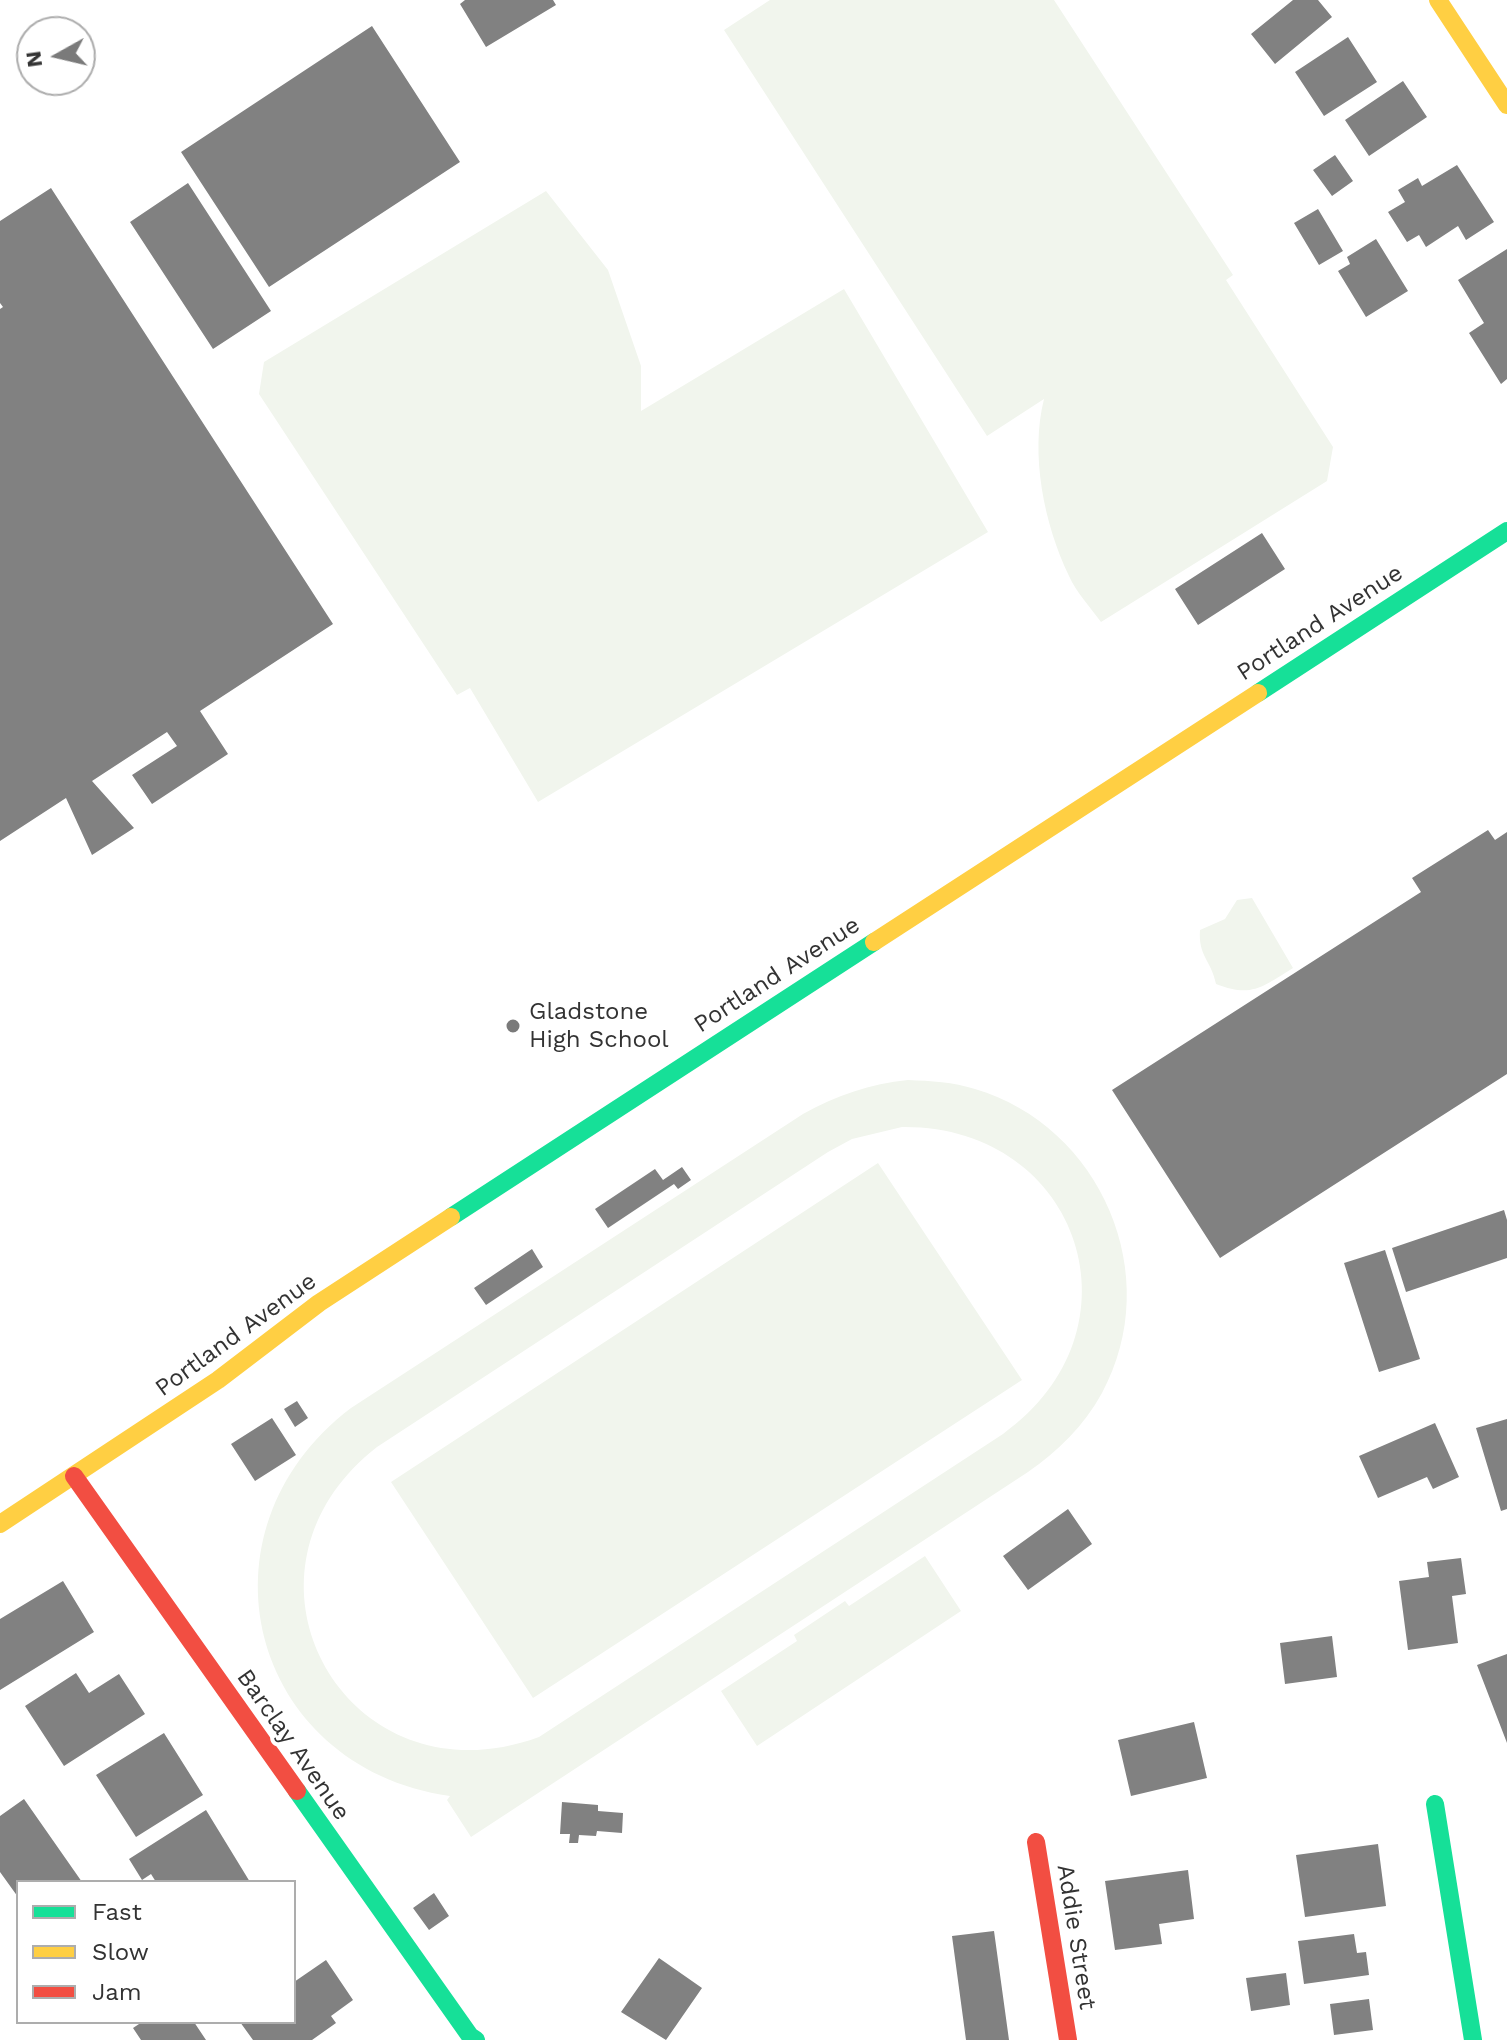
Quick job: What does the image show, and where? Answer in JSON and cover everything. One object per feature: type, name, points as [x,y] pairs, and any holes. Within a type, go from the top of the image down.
[{"type":"street","points":[[1438,0],[1507,105]]},
{"type":"street","name":"Portland Avenue","points":[[0,1524],[218,1380],[319,1303],[1507,531]]},
{"type":"street","name":"Barclay Avenue","points":[[74,1476],[476,2040]]},
{"type":"street","points":[[1435,1804],[1473,2040]]},
{"type":"street","name":"Addie Street","points":[[1036,1842],[1068,2040]]},
{"type":"shaded area","points":[[770,0],[1054,0],[1233,275],[1226,280],[1333,447],[1327,481],[1101,622],[1069,576],[1046,512],[1038,443],[1044,399],[987,436],[724,30]]},
{"type":"shaded area","points":[[546,191],[608,270],[641,366],[641,411],[844,289],[988,532],[538,802],[470,688],[457,695],[259,394],[264,362]]},
{"type":"shaded area","points":[[1252,898],[1293,968],[1248,990],[1216,984],[1201,946],[1200,930],[1225,919],[1237,900]]},
{"type":"shaded area","points":[[908,1080],[942,1082],[975,1089],[1019,1108],[1057,1136],[1087,1171],[1110,1211],[1123,1255],[1127,1301],[1120,1348],[1102,1393],[1079,1427],[1028,1472],[471,1837],[447,1800],[450,1796],[381,1776],[327,1740],[288,1693],[264,1637],[258,1577],[270,1516],[300,1459],[351,1408],[803,1114],[854,1091]],"holes":[[[902,1127],[963,1135],[1013,1160],[1051,1196],[1074,1241],[1082,1291],[1074,1342],[1048,1391],[1003,1434],[539,1737],[470,1750],[409,1739],[360,1710],[325,1666],[306,1613],[307,1555],[330,1499],[377,1447],[852,1139]]]},
{"type":"shaded area","points":[[878,1163],[1022,1380],[533,1698],[391,1482]]},
{"type":"shaded area","points":[[925,1556],[961,1611],[757,1746],[721,1691],[797,1641],[794,1635],[845,1601],[849,1606]]},
{"type":"building","points":[[465,0],[553,0],[556,5],[486,47],[460,4]]},
{"type":"building","points":[[1293,0],[1318,0],[1332,17],[1275,64],[1251,34]]},
{"type":"building","points":[[372,26],[460,162],[269,287],[181,152]]},
{"type":"building","points":[[1348,37],[1377,82],[1324,116],[1295,72]]},
{"type":"building","points":[[1403,81],[1427,117],[1369,156],[1345,120]]},
{"type":"building","points":[[1335,155],[1353,181],[1332,196],[1313,170]]},
{"type":"building","points":[[1457,165],[1494,222],[1466,240],[1458,226],[1426,247],[1419,235],[1407,242],[1388,212],[1405,202],[1398,190],[1418,178],[1422,186]]},
{"type":"building","points":[[188,183],[271,311],[213,349],[130,222]]},
{"type":"building","points":[[51,188],[333,624],[200,711],[228,754],[152,804],[132,775],[177,746],[167,732],[92,781],[134,828],[92,855],[66,798],[0,841],[0,309],[3,307],[0,303],[0,221]]},
{"type":"building","points":[[1318,209],[1343,251],[1319,265],[1294,223]]},
{"type":"building","points":[[1376,239],[1408,291],[1366,317],[1338,271],[1350,264],[1347,257]]},
{"type":"building","points":[[1507,249],[1507,379],[1501,384],[1469,333],[1484,323],[1458,280]]},
{"type":"building","points":[[1262,533],[1285,569],[1198,625],[1175,589]]},
{"type":"building","points":[[1488,830],[1495,840],[1507,832],[1507,1074],[1220,1258],[1112,1090],[1421,892],[1412,878]]},
{"type":"building","points":[[682,1167],[691,1180],[678,1189],[674,1184],[608,1228],[595,1209],[655,1169],[663,1180]]},
{"type":"building","points":[[1504,1210],[1507,1258],[1406,1292],[1392,1248]]},
{"type":"building","points":[[532,1249],[543,1267],[486,1305],[474,1288]]},
{"type":"building","points":[[1385,1250],[1420,1359],[1379,1372],[1344,1263]]},
{"type":"building","points":[[297,1401],[308,1418],[295,1427],[284,1409]]},
{"type":"building","points":[[272,1418],[296,1455],[255,1481],[231,1444]]},
{"type":"building","points":[[1507,1419],[1507,1509],[1501,1511],[1476,1428]]},
{"type":"building","points":[[1435,1423],[1459,1477],[1433,1489],[1427,1477],[1378,1498],[1359,1456]]},
{"type":"building","points":[[1068,1509],[1092,1544],[1028,1590],[1003,1556]]},
{"type":"building","points":[[1461,1558],[1466,1594],[1452,1596],[1458,1643],[1408,1650],[1399,1581],[1429,1577],[1427,1562]]},
{"type":"building","points":[[63,1581],[94,1632],[0,1690],[0,1619]]},
{"type":"building","points":[[1332,1636],[1337,1677],[1285,1684],[1280,1643]]},
{"type":"building","points":[[1507,1654],[1507,1743],[1477,1665]]},
{"type":"building","points":[[76,1673],[89,1693],[119,1674],[145,1714],[64,1766],[25,1706]]},
{"type":"building","points":[[1194,1722],[1207,1778],[1131,1796],[1118,1740]]},
{"type":"building","points":[[164,1733],[203,1795],[136,1837],[96,1775]]},
{"type":"building","points":[[24,1799],[81,1880],[16,1880],[16,1894],[0,1872],[0,1816]]},
{"type":"building","points":[[562,1802],[598,1805],[598,1811],[623,1813],[622,1833],[597,1831],[596,1836],[579,1835],[578,1843],[569,1843],[570,1834],[560,1834]]},
{"type":"building","points":[[206,1810],[249,1880],[155,1880],[151,1874],[142,1880],[129,1859]]},
{"type":"building","points":[[1378,1844],[1386,1906],[1305,1917],[1296,1855]]},
{"type":"building","points":[[1188,1870],[1194,1919],[1159,1924],[1162,1944],[1115,1950],[1105,1881]]},
{"type":"building","points":[[434,1893],[449,1916],[429,1930],[413,1908]]},
{"type":"building","points":[[994,1931],[1009,2040],[966,2040],[952,1936]]},
{"type":"building","points":[[1354,1934],[1357,1953],[1366,1952],[1369,1975],[1304,1984],[1298,1941]]},
{"type":"building","points":[[659,1958],[702,1988],[666,2040],[621,2012]]},
{"type":"building","points":[[326,1960],[353,2000],[331,2016],[336,2023],[312,2040],[253,2040],[241,2024],[296,2024],[296,1981]]},
{"type":"building","points":[[1286,1973],[1290,2005],[1251,2011],[1246,1978]]},
{"type":"building","points":[[1369,1999],[1373,2030],[1334,2035],[1330,2004]]},
{"type":"building","points":[[139,2024],[195,2024],[206,2040],[141,2040],[133,2028]]},
{"type":"traffic: fast","points":[[1258,693],[1507,531]]},
{"type":"traffic: fast","points":[[451,1217],[874,942]]},
{"type":"traffic: fast","points":[[297,1791],[470,2036],[476,2040]]},
{"type":"traffic: fast","points":[[1435,1804],[1473,2040]]},
{"type":"traffic: slow","points":[[1438,0],[1507,105]]},
{"type":"traffic: slow","points":[[874,942],[1258,693]]},
{"type":"traffic: slow","points":[[0,1524],[218,1380],[319,1303],[451,1217]]},
{"type":"traffic: jam","points":[[74,1476],[297,1791]]},
{"type":"traffic: jam","points":[[1036,1842],[1068,2040]]},
{"type":"place","name":"Gladstone High School","points":[[513,1026]]}]
